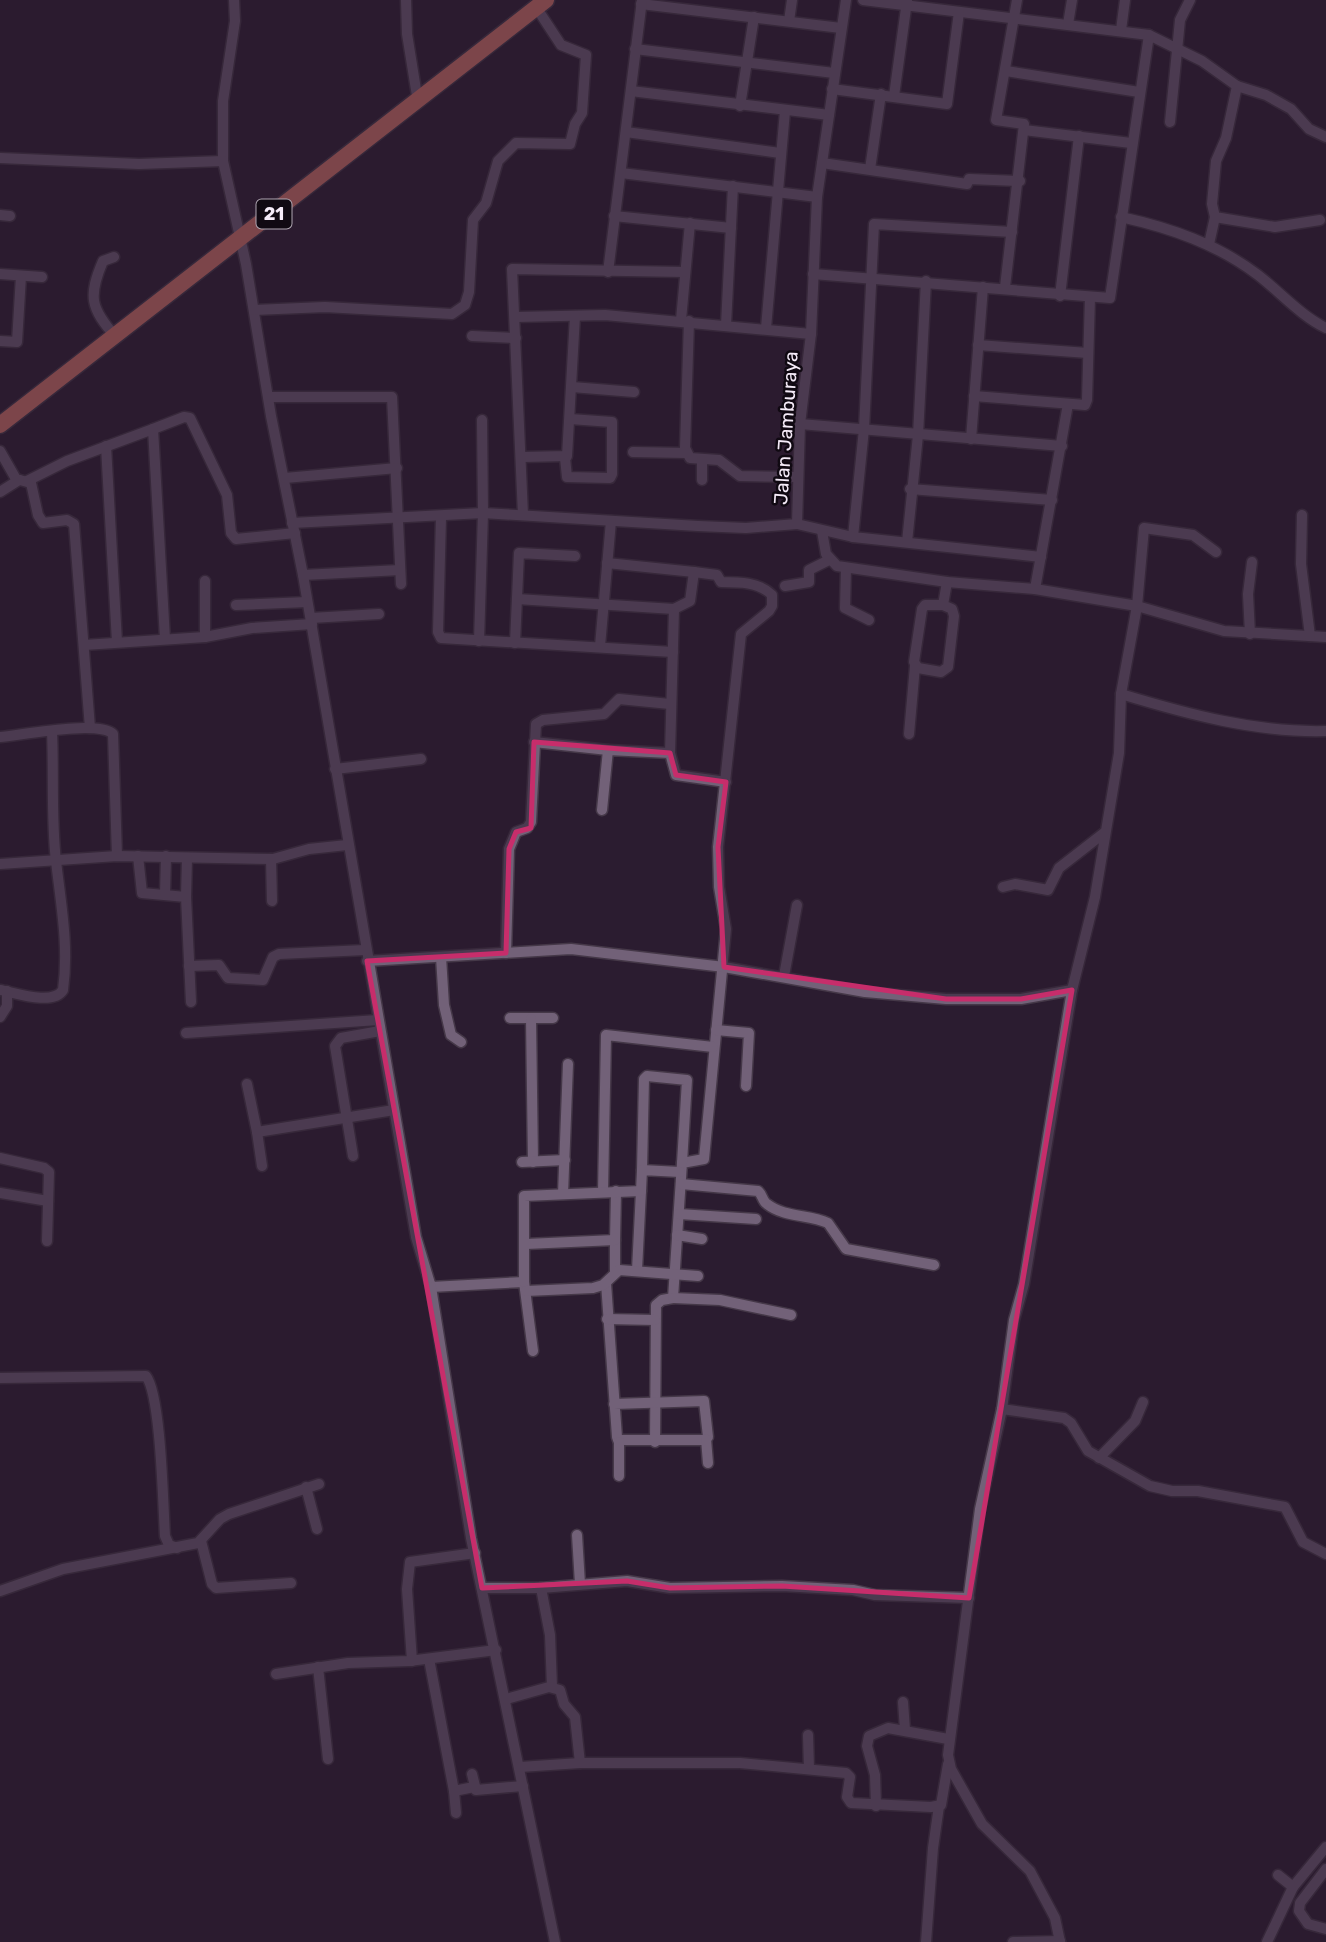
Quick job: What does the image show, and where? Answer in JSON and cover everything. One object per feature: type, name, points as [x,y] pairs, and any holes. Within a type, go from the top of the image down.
[{"type":"highway","name":"21","points":[[0,425],[418,103],[541,4]]},
{"type":"street","points":[[234,0],[235,21],[223,101],[223,161],[241,239],[268,397],[303,575],[416,1237],[431,1287],[475,1553],[555,1942]]},
{"type":"street","points":[[406,0],[407,34],[418,103]]},
{"type":"street","points":[[789,21],[792,0]]},
{"type":"street","name":"Jalan Jamburaya","points":[[153,429],[184,417],[190,418],[227,495],[231,533],[236,539],[294,528],[484,513],[746,528],[797,524],[800,424],[811,334],[817,197],[846,0]]},
{"type":"street","points":[[863,0],[907,2],[960,12],[1149,35],[1179,49],[1237,86],[1266,95],[1291,109],[1309,130],[1326,137]]},
{"type":"street","points":[[1005,287],[1020,181],[1024,130],[1022,123],[996,120],[1016,18],[1017,0]]},
{"type":"street","points":[[1068,24],[1072,0]]},
{"type":"street","points":[[1121,30],[1125,0]]},
{"type":"street","points":[[1170,122],[1180,20],[1190,0]]},
{"type":"street","points":[[608,272],[641,2],[841,29]]},
{"type":"street","points":[[894,96],[907,2]]},
{"type":"street","points":[[254,310],[325,307],[424,315],[452,314],[465,305],[469,292],[473,220],[486,203],[498,161],[516,144],[570,144],[575,124],[582,113],[586,55],[561,45],[541,4]]},
{"type":"street","points":[[832,89],[947,104],[960,12]]},
{"type":"street","points":[[740,106],[754,17]]},
{"type":"street","points":[[813,274],[1005,287],[1060,296],[1110,299],[1149,35]]},
{"type":"street","points":[[635,49],[834,73]]},
{"type":"street","points":[[1006,71],[1139,92]]},
{"type":"street","points":[[1209,244],[1215,217],[1212,204],[1216,161],[1226,138],[1237,86]]},
{"type":"street","points":[[631,91],[829,115]]},
{"type":"street","points":[[870,169],[881,94]]},
{"type":"street","points":[[766,328],[775,192],[785,111]]},
{"type":"street","points":[[1024,130],[1131,143]]},
{"type":"street","points":[[625,132],[780,152]]},
{"type":"street","points":[[1060,296],[1079,136]]},
{"type":"street","points":[[0,158],[139,164],[223,161]]},
{"type":"street","points":[[822,163],[967,184],[969,178],[1020,181]]},
{"type":"street","points":[[621,173],[817,197]]},
{"type":"street","points":[[726,325],[733,186]]},
{"type":"street","points":[[614,216],[731,228]]},
{"type":"street","points":[[1121,217],[1173,229],[1209,244],[1255,273],[1326,328]]},
{"type":"street","points":[[1215,217],[1275,227],[1320,220]]},
{"type":"street","points":[[690,223],[685,272],[687,453],[692,460],[719,460],[737,474],[798,474]]},
{"type":"street","points":[[853,537],[864,429],[874,224],[1012,232]]},
{"type":"street","points":[[114,257],[103,261],[92,286],[99,315],[117,337]]},
{"type":"street","points":[[523,515],[512,270],[685,272]]},
{"type":"street","points":[[0,274],[42,277]]},
{"type":"street","points":[[0,341],[17,342],[21,276]]},
{"type":"street","points":[[907,542],[910,489],[918,435],[926,281]]},
{"type":"street","points":[[971,439],[983,287]]},
{"type":"street","points":[[974,396],[1068,404],[1086,403],[1090,297]]},
{"type":"street","points":[[515,317],[575,316],[685,321],[811,334]]},
{"type":"street","points":[[570,419],[612,422],[610,478],[567,477],[565,458],[570,419],[575,316]]},
{"type":"street","points":[[472,336],[516,338]]},
{"type":"street","points":[[978,345],[1088,354]]},
{"type":"street","points":[[572,387],[634,392]]},
{"type":"street","points":[[268,397],[392,397],[400,519],[401,584]]},
{"type":"street","points":[[1035,589],[1068,404]]},
{"type":"street","points":[[480,641],[484,513],[482,419]]},
{"type":"street","points":[[800,424],[1062,446]]},
{"type":"street","points":[[0,492],[106,446],[153,429],[165,639]]},
{"type":"street","points":[[106,446],[117,642]]},
{"type":"street","points":[[0,451],[23,481],[31,483],[38,515],[43,523],[67,520],[74,524],[90,728]]},
{"type":"street","points":[[633,452],[687,453]]},
{"type":"street","points":[[522,457],[565,458]]},
{"type":"street","points":[[702,461],[702,480]]},
{"type":"street","points":[[285,478],[397,468]]},
{"type":"street","points":[[910,489],[1052,500]]},
{"type":"street","points":[[1302,515],[1301,564],[1310,636]]},
{"type":"street","points":[[441,517],[438,636],[480,641],[673,652]]},
{"type":"street","points":[[600,646],[611,521]]},
{"type":"street","points":[[797,524],[853,537],[1041,557]]},
{"type":"street","points":[[926,1942],[933,1848],[948,1764],[948,1740],[980,1508],[1002,1409],[1014,1320],[1024,1284],[1072,990],[1095,897],[1119,753],[1121,694],[1137,606],[1144,528],[1193,535],[1216,552]]},
{"type":"street","points":[[822,531],[829,560]]},
{"type":"street","points":[[515,643],[519,553],[575,556]]},
{"type":"street","points":[[829,560],[846,568],[947,582],[1035,589],[1137,606],[1172,614],[1195,625],[1250,634],[1326,638]]},
{"type":"street","points":[[785,586],[808,582],[810,570],[829,560]]},
{"type":"street","points":[[1250,634],[1248,594],[1252,562]]},
{"type":"street","points":[[607,563],[717,575],[721,582],[746,583],[766,589],[772,595],[769,611],[741,634],[718,847],[719,887],[726,929],[704,1159],[681,1167],[642,1170]]},
{"type":"street","points":[[846,568],[845,608],[869,620]]},
{"type":"street","points":[[303,575],[400,570]]},
{"type":"street","points":[[517,599],[674,609],[690,601],[694,572]]},
{"type":"street","points":[[205,581],[205,637]]},
{"type":"street","points":[[943,605],[947,582]]},
{"type":"street","points":[[236,606],[307,602]]},
{"type":"street","points":[[909,734],[915,666],[922,609],[925,606],[943,605],[952,609],[954,616],[948,667],[941,671],[915,666]]},
{"type":"street","points":[[674,609],[670,753],[676,775],[726,782]]},
{"type":"street","points":[[84,645],[205,637],[252,628],[379,614]]},
{"type":"street","points":[[1121,694],[1178,711],[1245,725],[1303,732],[1326,731]]},
{"type":"street","points":[[506,953],[509,849],[516,832],[527,828],[531,822],[534,728],[543,720],[604,714],[620,699],[670,704]]},
{"type":"street","points":[[0,737],[90,728],[108,730],[115,741],[117,856]]},
{"type":"street","points":[[0,1017],[7,1006],[4,991],[56,997],[63,990],[65,919],[56,860],[52,732]]},
{"type":"street","points":[[534,742],[670,753]]},
{"type":"street","points":[[602,810],[608,750]]},
{"type":"street","points":[[335,769],[421,759]]},
{"type":"street","points":[[1003,887],[1015,884],[1048,890],[1059,868],[1104,833]]},
{"type":"street","points":[[0,864],[117,856],[271,859],[309,849],[347,845]]},
{"type":"street","points":[[138,856],[142,893],[186,897]]},
{"type":"street","points":[[165,894],[166,856]]},
{"type":"street","points":[[187,858],[191,1002]]},
{"type":"street","points":[[271,859],[272,901]]},
{"type":"street","points":[[784,976],[797,905]]},
{"type":"street","points":[[367,961],[571,949],[723,967],[865,992],[946,999],[1021,999],[1072,990]]},
{"type":"street","points":[[189,966],[219,965],[228,978],[263,980],[273,957],[279,954],[348,953],[365,950]]},
{"type":"street","points":[[441,957],[444,1005],[451,1035],[461,1042]]},
{"type":"street","points":[[510,1018],[553,1018]]},
{"type":"street","points":[[531,1019],[527,1162],[565,1160]]},
{"type":"street","points":[[186,1033],[378,1020]]},
{"type":"street","points":[[716,1030],[749,1033],[746,1086]]},
{"type":"street","points":[[353,1156],[335,1043],[341,1038],[380,1031]]},
{"type":"street","points":[[603,1192],[606,1035],[713,1047]]},
{"type":"street","points":[[563,1194],[568,1064]]},
{"type":"street","points":[[637,1270],[645,1079],[647,1076],[687,1080],[673,1298]]},
{"type":"street","points":[[247,1084],[262,1166]]},
{"type":"street","points":[[257,1132],[394,1110]]},
{"type":"street","points":[[0,1158],[50,1172],[47,1241]]},
{"type":"street","points":[[681,1184],[758,1191],[766,1204],[774,1208],[800,1218],[828,1223],[846,1249],[934,1265]]},
{"type":"street","points":[[431,1287],[525,1286],[586,1290],[606,1283],[615,1272],[616,1191]]},
{"type":"street","points":[[533,1351],[525,1286],[523,1197],[640,1191]]},
{"type":"street","points":[[0,1193],[48,1201]]},
{"type":"street","points":[[679,1214],[756,1219]]},
{"type":"street","points":[[677,1235],[702,1239]]},
{"type":"street","points":[[526,1244],[615,1240]]},
{"type":"street","points":[[615,1272],[637,1270],[698,1276]]},
{"type":"street","points":[[606,1283],[619,1441],[619,1476]]},
{"type":"street","points":[[655,1442],[655,1320],[658,1303],[673,1298],[720,1300],[791,1315]]},
{"type":"street","points":[[607,1319],[655,1320]]},
{"type":"street","points":[[0,1378],[146,1376],[152,1385],[158,1414],[165,1536],[169,1545],[178,1548]]},
{"type":"street","points":[[614,1404],[705,1401],[708,1463]]},
{"type":"street","points":[[1099,1458],[1135,1420],[1143,1402]]},
{"type":"street","points":[[1002,1409],[1064,1418],[1071,1423],[1082,1445],[1099,1458],[1161,1489],[1198,1491],[1284,1507],[1303,1542],[1326,1554]]},
{"type":"street","points":[[619,1441],[706,1439]]},
{"type":"street","points":[[0,1591],[63,1569],[178,1548],[201,1541],[210,1528],[229,1514],[320,1484]]},
{"type":"street","points":[[306,1488],[317,1529]]},
{"type":"street","points":[[577,1535],[580,1584]]},
{"type":"street","points":[[201,1541],[212,1584],[216,1588],[291,1583]]},
{"type":"street","points":[[412,1661],[407,1589],[410,1562],[475,1553]]},
{"type":"street","points":[[482,1588],[541,1588],[627,1581],[670,1588],[782,1586],[853,1590],[875,1595],[969,1598]]},
{"type":"street","points":[[541,1588],[550,1635],[552,1687]]},
{"type":"street","points":[[276,1674],[381,1660],[412,1661],[496,1650]]},
{"type":"street","points":[[429,1659],[456,1813]]},
{"type":"street","points":[[318,1667],[328,1759]]},
{"type":"street","points":[[506,1699],[552,1687],[560,1690],[564,1704],[575,1717],[580,1763]]},
{"type":"street","points":[[903,1702],[905,1730]]},
{"type":"street","points":[[876,1806],[875,1775],[867,1746],[869,1736],[888,1728],[948,1740]]},
{"type":"street","points":[[808,1735],[809,1769]]},
{"type":"street","points":[[520,1767],[580,1763],[740,1763],[809,1769],[846,1773],[849,1777],[849,1802],[876,1806],[939,1806]]},
{"type":"street","points":[[948,1764],[982,1824],[1030,1871],[1055,1918],[1060,1941],[1013,1942]]},
{"type":"street","points":[[472,1774],[474,1787]]},
{"type":"street","points":[[454,1791],[474,1787],[478,1790],[523,1786]]},
{"type":"street","points":[[1267,1942],[1293,1887],[1326,1847]]},
{"type":"street","points":[[1326,1869],[1300,1903],[1299,1912],[1308,1924],[1326,1929]]},
{"type":"street","points":[[1278,1875],[1293,1887]]},
{"type":"highlighted area","points":[[534,742],[670,753],[676,775],[726,782],[718,847],[724,967],[946,999],[1021,999],[1072,990],[969,1598],[782,1586],[670,1588],[627,1581],[482,1588],[367,961],[506,953],[509,849],[516,832],[531,828]]}]
